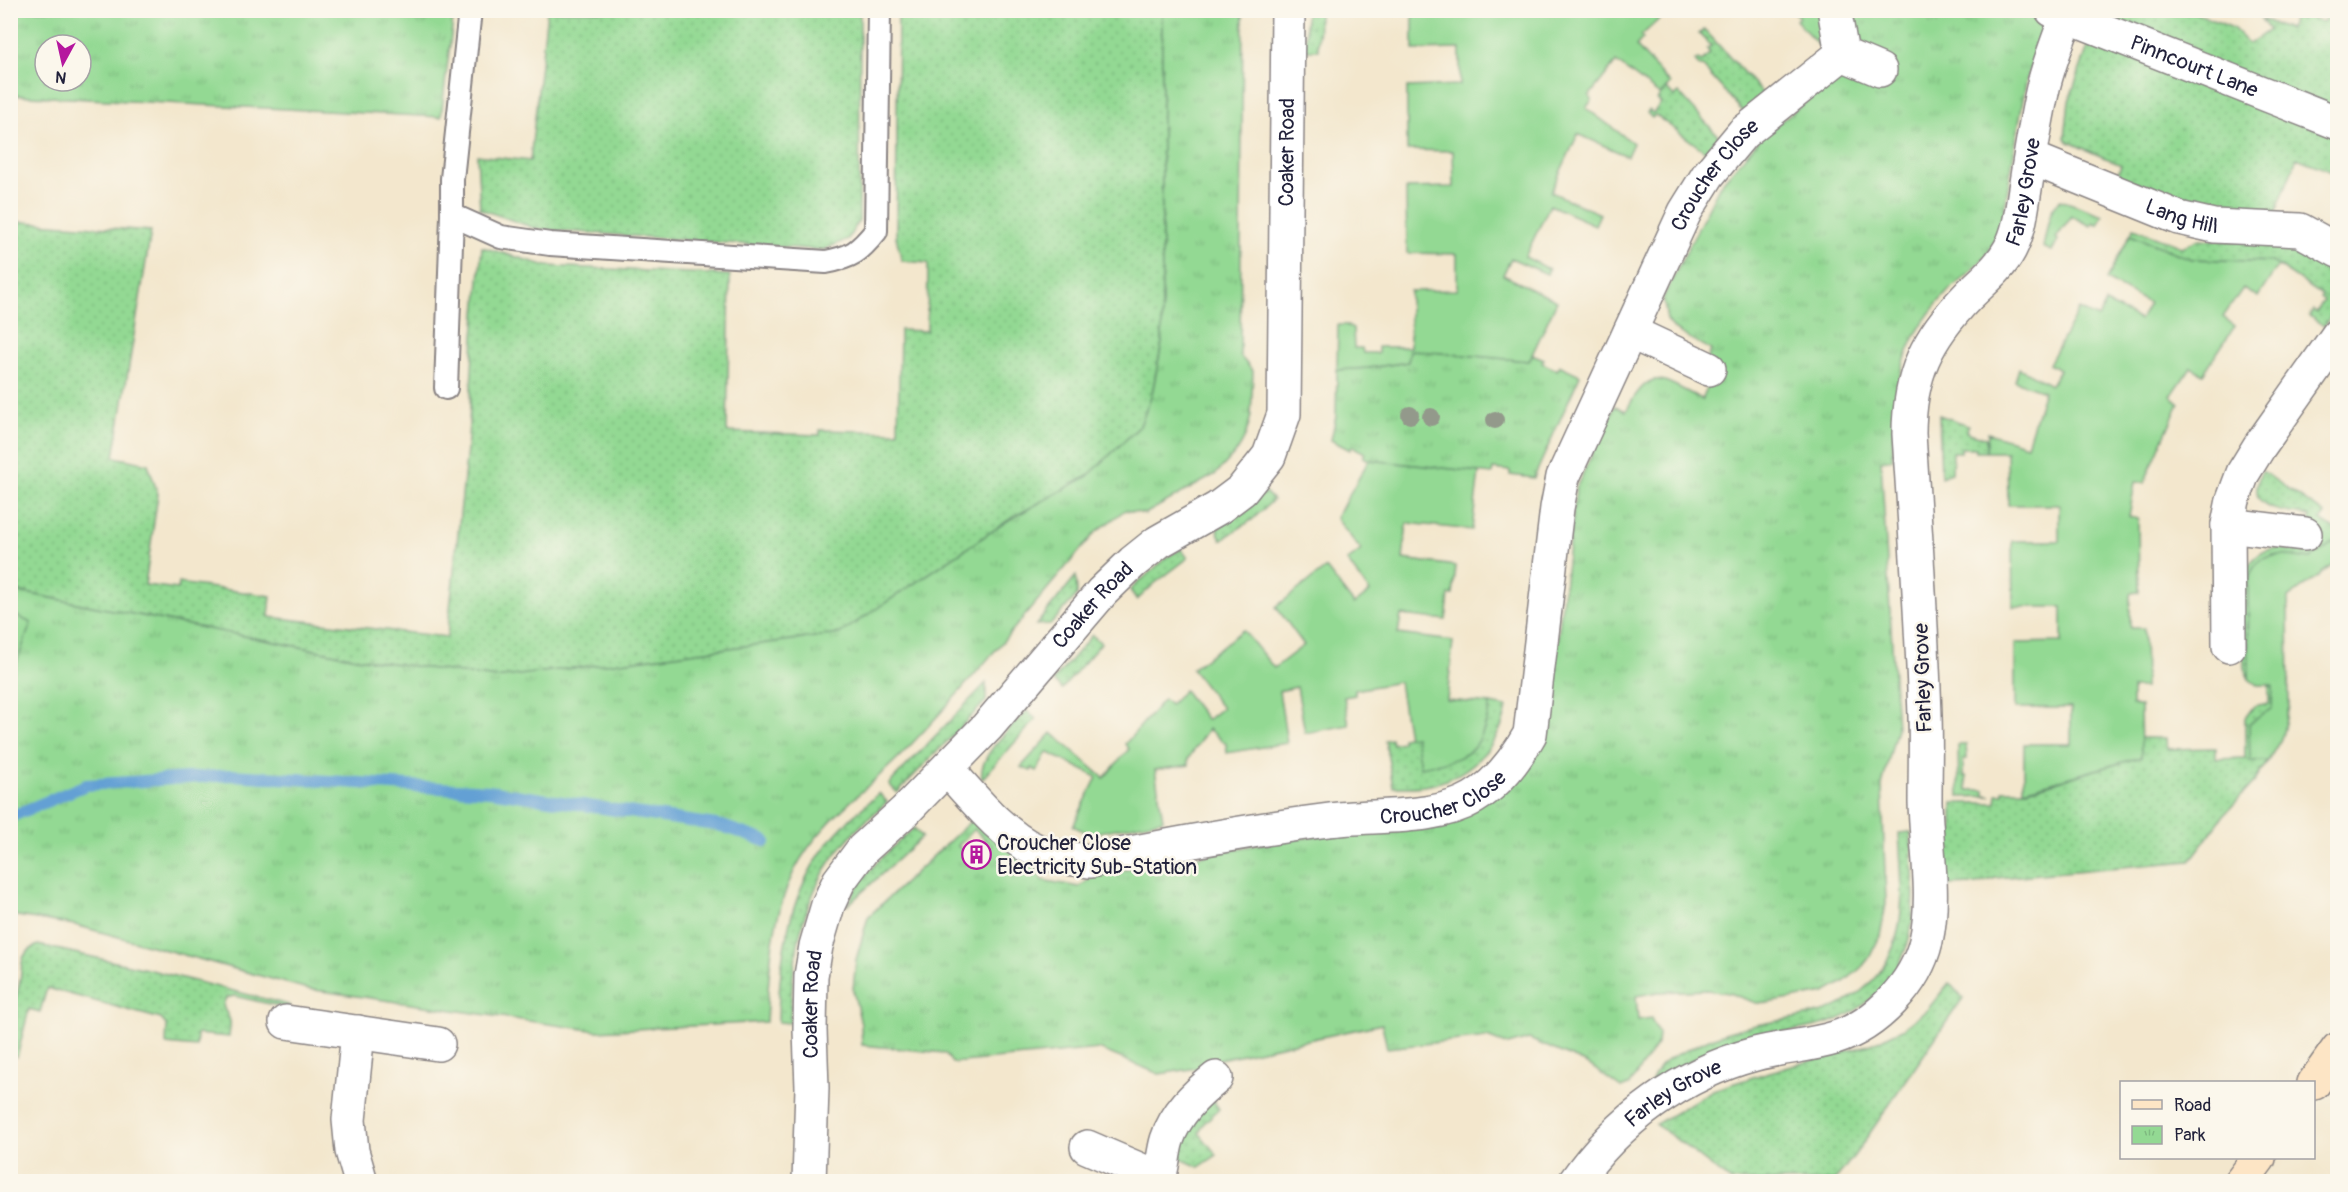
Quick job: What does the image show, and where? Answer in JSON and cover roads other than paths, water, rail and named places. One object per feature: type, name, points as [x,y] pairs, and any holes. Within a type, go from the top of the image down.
[{"type":"main road","points":[[2314,1081],[2337,1049]]},
{"type":"main road","points":[[2241,1182],[2258,1159]]},
{"type":"street","name":"Coaker Road","points":[[809,1182],[812,1088],[811,976],[816,946],[828,905],[839,881],[863,849],[947,769],[994,720],[1102,592],[1158,542],[1232,499],[1269,456],[1284,414],[1288,10]]},
{"type":"street","name":"Pinncourt Lane","points":[[2063,13],[2337,123]]},
{"type":"street","name":"Farley Grove","points":[[1575,1182],[1595,1156],[1641,1112],[1683,1082],[1732,1060],[1814,1044],[1859,1030],[1893,1000],[1921,955],[1926,941],[1930,913],[1925,804],[1925,717],[1909,434],[1912,391],[1917,371],[1930,342],[1948,317],[1991,274],[2009,251],[2018,230],[2043,86],[2063,13]]},
{"type":"street","points":[[1835,14],[1842,54],[1880,70]]},
{"type":"street","name":"Croucher Close","points":[[947,769],[990,814],[1033,849],[1066,859],[1090,861],[1330,820],[1449,809],[1473,798],[1495,781],[1510,766],[1530,734],[1557,508],[1563,477],[1685,212],[1721,157],[1748,129],[1842,54]]},
{"type":"street","name":"Lang Hill","points":[[2031,158],[2179,218],[2214,226],[2300,230],[2337,251]]},
{"type":"street","points":[[1630,332],[1709,369]]},
{"type":"street","points":[[2229,646],[2228,525],[2233,500],[2243,473],[2337,335]]},
{"type":"street","points":[[2228,525],[2305,534]]},
{"type":"street","points":[[286,1022],[438,1044]]},
{"type":"street","points":[[358,1032],[349,1120],[352,1151],[361,1182]]},
{"type":"street","points":[[1087,1147],[1159,1180],[1166,1142],[1173,1126],[1188,1102],[1216,1078]]},
{"type":"lane","points":[[446,388],[452,179],[470,10]]},
{"type":"lane","points":[[452,215],[501,237],[550,244],[826,262],[848,257],[863,248],[876,231],[879,10]]},
{"type":"waterway","points":[[10,817],[86,785],[231,775],[489,791],[722,826],[765,841]]},
{"type":"place","name":"Croucher Close Electricity Sub-Station","points":[[976,855]]}]
